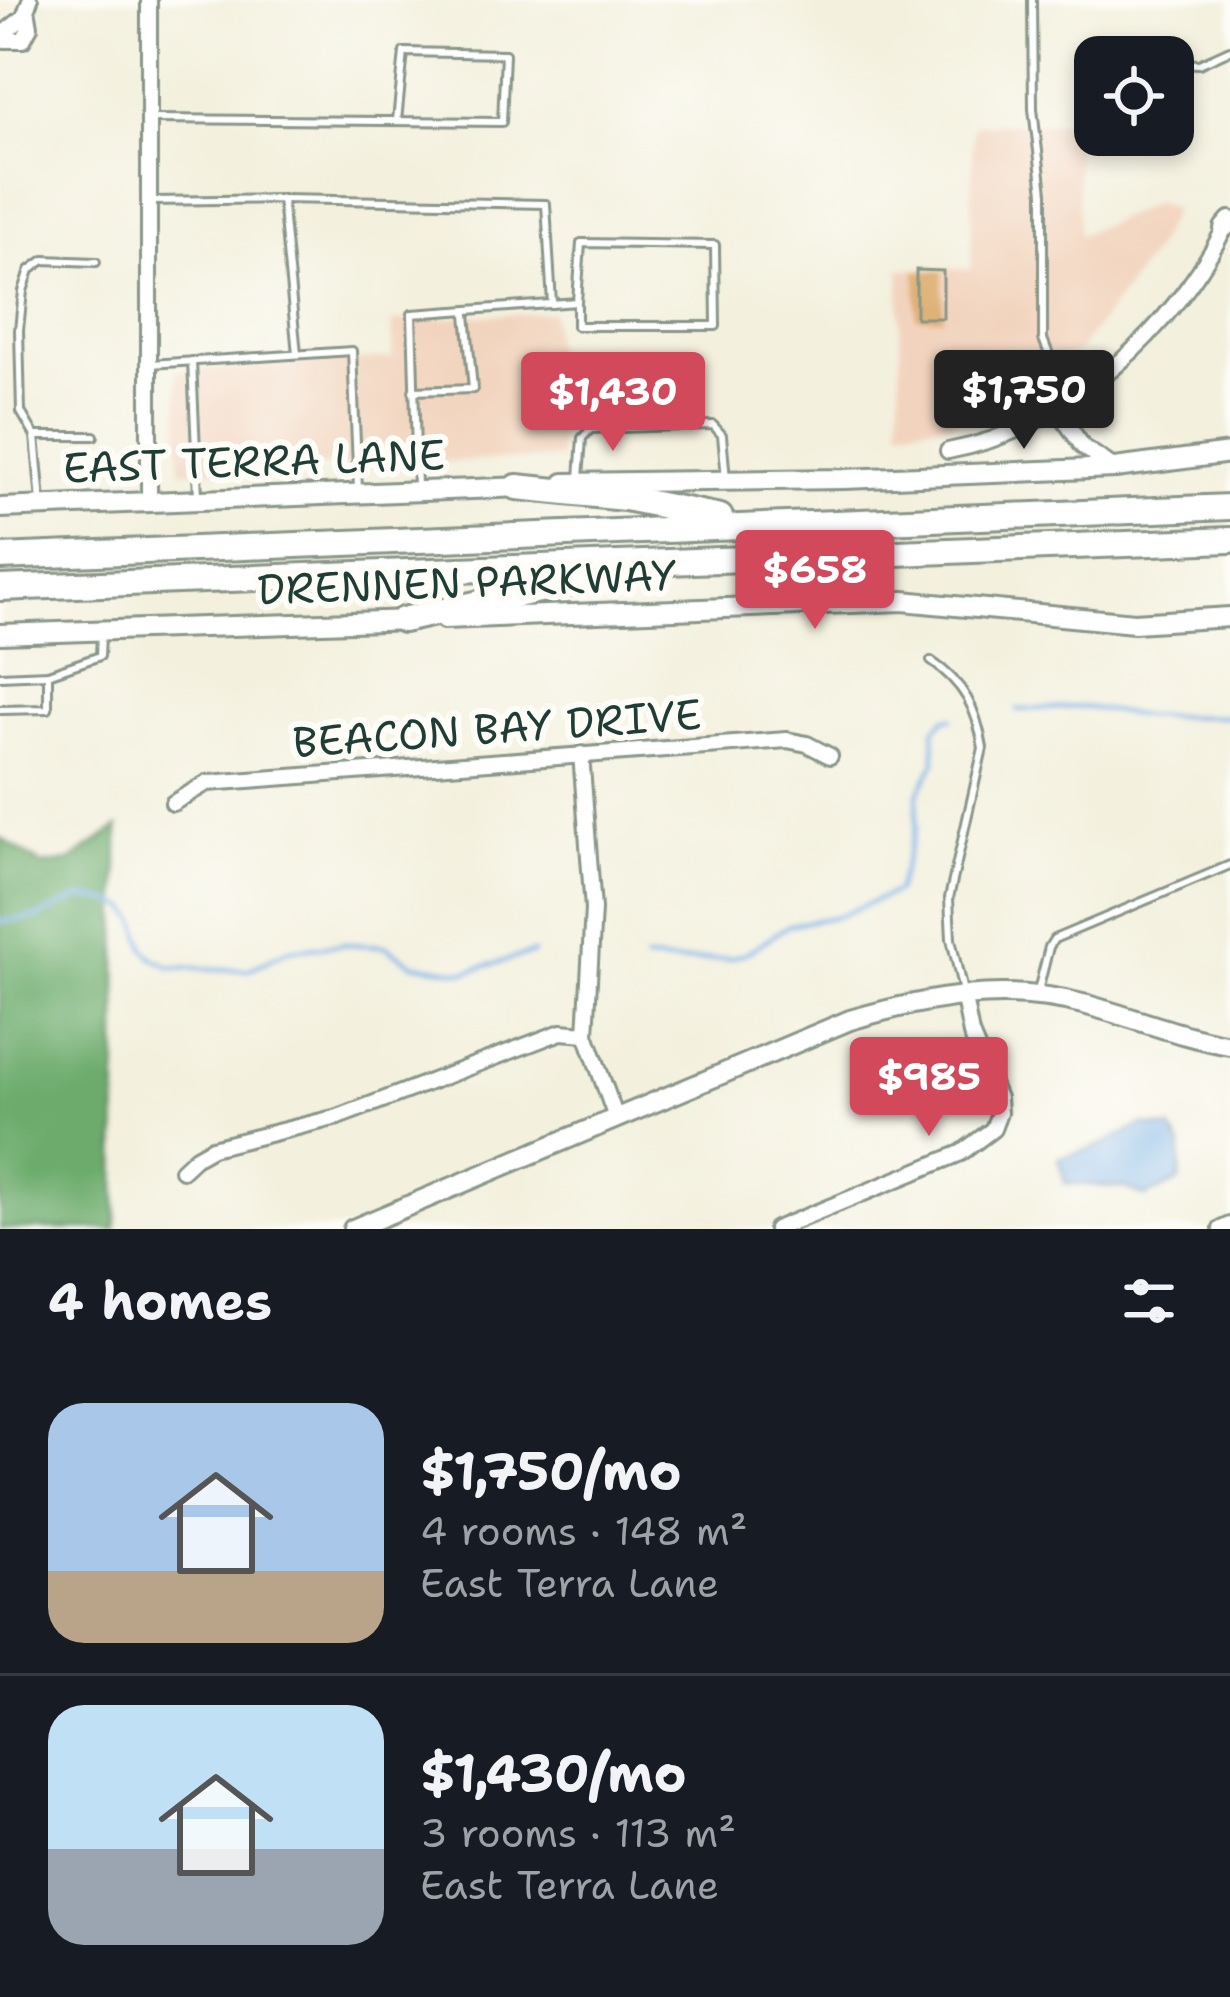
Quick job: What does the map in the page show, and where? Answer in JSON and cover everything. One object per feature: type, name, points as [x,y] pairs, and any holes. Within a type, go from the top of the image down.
[{"type":"highway","points":[[517,487],[625,498],[757,525]]},
{"type":"highway","points":[[0,557],[1230,507]]},
{"type":"highway","points":[[0,588],[1230,540]]},
{"type":"highway","points":[[403,620],[670,562]]},
{"type":"main road","name":"EAST TERRA LANE","points":[[0,508],[579,482],[844,479],[1051,470],[1230,453]]},
{"type":"main road","name":"DRENNEN PARKWAY","points":[[0,634],[903,602],[1134,623],[1228,616]]},
{"type":"main road","points":[[353,1229],[850,1020],[906,1004],[963,993],[1037,995],[1230,1046]]},
{"type":"street","points":[[149,0],[149,500]]},
{"type":"street","points":[[0,38],[23,40],[30,28],[27,9]]},
{"type":"street","points":[[948,452],[986,441],[1057,409],[1132,350],[1206,261],[1228,222]]},
{"type":"street","points":[[1057,409],[1091,455],[1115,467]]},
{"type":"street","points":[[1051,470],[1071,452],[1072,435]]},
{"type":"street","name":"BEACON BAY DRIVE","points":[[173,803],[207,783],[581,754],[787,740],[830,756]]},
{"type":"street","points":[[581,754],[592,868],[586,1034],[616,1118]]},
{"type":"street","points":[[776,1229],[961,1153],[994,1129],[998,1098],[971,1034],[963,993]]},
{"type":"street","points":[[182,1170],[212,1148],[338,1117],[561,1032],[586,1034]]},
{"type":"street","points":[[1221,1229],[1230,1226]]},
{"type":"lane","points":[[1032,0],[1033,109],[1043,193],[1043,339],[1056,372],[1075,396]]},
{"type":"lane","points":[[1194,64],[1230,50]]},
{"type":"lane","points":[[148,119],[502,122],[505,55],[404,52],[397,121]]},
{"type":"lane","points":[[282,199],[297,355]]},
{"type":"lane","points":[[148,201],[546,204],[552,304]]},
{"type":"lane","points":[[581,243],[715,245],[716,326],[577,326],[577,302],[581,243]]},
{"type":"lane","points":[[41,506],[35,436],[21,412],[19,330],[30,269],[44,260],[96,262]]},
{"type":"lane","points":[[417,491],[412,314],[577,302]]},
{"type":"lane","points":[[413,391],[473,389],[466,313]]},
{"type":"lane","points":[[148,364],[352,352],[358,493]]},
{"type":"lane","points":[[192,362],[199,499]]},
{"type":"lane","points":[[579,482],[582,437],[591,429],[713,425],[722,435],[726,479]]},
{"type":"lane","points":[[35,436],[94,436]]},
{"type":"lane","points":[[0,676],[48,674],[100,656],[101,630]]},
{"type":"lane","points":[[931,661],[964,690],[979,723],[983,748],[949,898],[951,939],[963,993]]},
{"type":"lane","points":[[0,710],[48,709],[48,674]]},
{"type":"lane","points":[[1037,995],[1054,939],[1230,865]]},
{"type":"shaded area","points":[[1074,123],[1079,235],[1156,203],[1174,209],[1152,253],[1079,351],[949,423],[900,428],[900,269],[971,269],[973,124]]},
{"type":"shaded area","points":[[552,312],[560,458],[180,471],[177,371],[392,358],[392,321]]},
{"type":"green space","points":[[118,827],[116,1229],[0,1229],[0,838],[43,865],[70,861]]},
{"type":"water","points":[[1143,1125],[1171,1129],[1181,1146],[1180,1181],[1145,1197],[1125,1188],[1065,1183],[1059,1158]]},
{"type":"building","points":[[916,270],[943,271],[943,318],[916,318]]},
{"type":"waterway","points":[[1017,710],[1082,707],[1144,716],[1230,717]]},
{"type":"waterway","points":[[645,960],[731,958],[789,925],[839,916],[896,892],[916,828],[918,794],[935,762],[934,730],[945,718],[952,718]]},
{"type":"waterway","points":[[0,922],[38,917],[80,897],[109,901],[127,908],[137,921],[145,949],[171,967],[248,970],[289,950],[345,944],[385,946],[413,964],[465,972],[533,953]]}]
